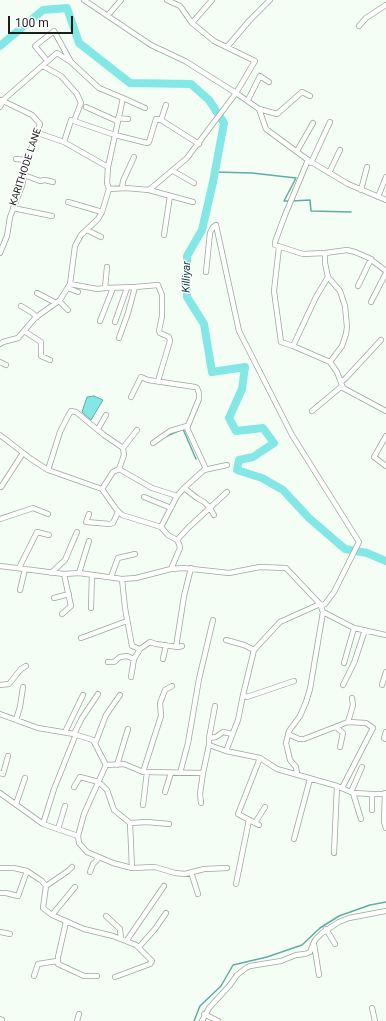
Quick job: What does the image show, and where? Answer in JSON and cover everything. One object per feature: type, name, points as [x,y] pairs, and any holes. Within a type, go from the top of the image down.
[{"type":"street","points":[[84,0],[151,45],[185,61],[248,100],[259,109],[277,114],[302,92],[310,96]]},
{"type":"street","points":[[108,15],[121,0]]},
{"type":"street","points":[[192,24],[212,0]]},
{"type":"street","points":[[227,48],[249,21],[270,0]]},
{"type":"street","points":[[149,190],[187,158],[199,144],[236,93],[255,61],[214,41],[192,24],[180,6],[170,1]]},
{"type":"street","points":[[359,26],[366,18],[386,5]]},
{"type":"street","points":[[45,58],[34,46],[54,31],[71,62]]},
{"type":"street","points":[[0,107],[2,101],[58,53],[71,62],[99,88],[146,108]]},
{"type":"street","points":[[43,66],[61,76],[77,94],[81,103],[74,121]]},
{"type":"street","points":[[248,100],[260,76],[269,82]]},
{"type":"street","points":[[1,342],[18,338],[37,317],[58,302],[69,286],[75,246],[81,235],[98,219],[102,212],[109,189],[107,183],[108,167],[123,98]]},
{"type":"street","name":"KARITHODE LANE","points":[[1,250],[7,236],[10,217],[22,186],[27,160],[40,124],[32,115],[2,101]]},
{"type":"street","points":[[161,120],[166,105]]},
{"type":"street","points":[[86,107],[118,119],[128,119]]},
{"type":"street","points":[[259,109],[266,129],[310,162],[361,190],[386,200]]},
{"type":"street","points":[[64,142],[71,120],[115,135],[147,143],[150,142],[156,119],[161,120],[199,144]]},
{"type":"street","points":[[330,122],[310,162],[275,245],[303,254],[347,250],[355,252],[371,260],[386,272],[371,302]]},
{"type":"street","points":[[297,151],[313,123]]},
{"type":"street","points":[[38,133],[64,142],[108,167]]},
{"type":"street","points":[[329,173],[340,150]]},
{"type":"street","points":[[122,188],[123,181],[134,157]]},
{"type":"street","points":[[16,159],[27,160]]},
{"type":"street","points":[[361,190],[368,167]]},
{"type":"street","points":[[173,170],[194,183]]},
{"type":"street","points":[[24,175],[40,181],[45,180],[53,182]]},
{"type":"street","points":[[378,197],[386,177]]},
{"type":"street","points":[[109,189],[122,188],[149,190],[193,202]]},
{"type":"street","points":[[164,235],[170,196]]},
{"type":"street","points":[[68,202],[102,212]]},
{"type":"street","points":[[13,208],[52,216]]},
{"type":"street","points":[[206,272],[210,232],[216,225],[239,331],[292,435],[359,542],[334,592],[325,604],[320,604],[280,622],[254,650],[238,720],[226,751]]},
{"type":"street","points":[[87,230],[101,237]]},
{"type":"street","points":[[279,247],[274,291],[281,342],[330,362],[337,372],[341,384],[358,397],[386,411]]},
{"type":"street","points":[[324,253],[324,264],[328,277],[340,291],[345,306],[347,327],[342,346],[330,362]]},
{"type":"street","points":[[358,286],[371,260]]},
{"type":"street","points":[[105,288],[107,267]]},
{"type":"street","points":[[293,346],[316,297],[328,277]]},
{"type":"street","points":[[69,286],[97,289],[135,288],[158,285],[162,295],[160,333],[169,337],[170,341],[158,382]]},
{"type":"street","points":[[69,286],[78,292]]},
{"type":"street","points":[[100,321],[113,288]]},
{"type":"street","points":[[115,322],[127,288]]},
{"type":"street","points":[[119,338],[135,288]]},
{"type":"street","points":[[37,293],[58,302],[68,310]]},
{"type":"street","points":[[21,306],[37,317]]},
{"type":"street","points":[[24,331],[41,342],[41,356],[50,360]]},
{"type":"street","points":[[312,411],[341,384],[381,340]]},
{"type":"street","points":[[0,362],[6,365]]},
{"type":"street","points":[[131,397],[141,377],[158,382],[195,387],[198,390],[199,399],[187,426],[187,430],[206,469]]},
{"type":"street","points":[[48,470],[60,432],[70,413],[72,411],[76,412],[123,448],[124,455],[119,469],[113,472],[102,489]]},
{"type":"street","points":[[98,429],[106,414]]},
{"type":"street","points":[[153,443],[170,431],[187,426]]},
{"type":"street","points":[[123,448],[137,430]]},
{"type":"street","points":[[0,435],[48,470],[102,489],[117,511],[122,515],[161,527],[177,540],[180,548],[171,568]]},
{"type":"street","points":[[386,436],[374,457],[386,466]]},
{"type":"street","points":[[1,487],[23,453]]},
{"type":"street","points":[[161,527],[184,488],[206,469],[227,465]]},
{"type":"street","points":[[119,469],[152,488],[164,493],[178,496]]},
{"type":"street","points":[[184,488],[210,508],[214,515]]},
{"type":"street","points":[[177,540],[227,492]]},
{"type":"street","points":[[144,498],[171,508]]},
{"type":"street","points":[[0,519],[32,508],[48,514]]},
{"type":"street","points":[[89,514],[86,522],[110,524],[113,523],[117,511]]},
{"type":"street","points":[[20,590],[22,569],[37,532],[49,535]]},
{"type":"street","points":[[51,573],[65,560],[77,532]]},
{"type":"street","points":[[79,573],[90,541]]},
{"type":"street","points":[[110,578],[118,558],[135,554]]},
{"type":"street","points":[[0,566],[51,573],[79,573],[122,579],[136,578],[171,568],[190,568],[229,573],[260,567],[286,568],[320,604],[322,612],[310,689],[300,716],[289,730],[286,743],[290,760],[296,767],[297,774]]},
{"type":"street","points":[[176,647],[190,568]]},
{"type":"street","points":[[62,614],[71,606],[64,574]]},
{"type":"street","points":[[90,608],[92,575]]},
{"type":"street","points":[[122,579],[127,621],[132,646],[140,649]]},
{"type":"street","points":[[54,598],[68,594]]},
{"type":"street","points":[[322,612],[354,628],[386,635]]},
{"type":"street","points":[[180,773],[188,743],[199,679],[213,620]]},
{"type":"street","points":[[81,638],[127,621]]},
{"type":"street","points":[[344,663],[354,628]]},
{"type":"street","points":[[343,684],[354,663],[365,630]]},
{"type":"street","points":[[226,640],[244,645],[254,650]]},
{"type":"street","points":[[131,677],[134,659],[140,649],[150,642],[176,647],[182,646]]},
{"type":"street","points":[[163,659],[166,645]]},
{"type":"street","points":[[108,662],[114,662],[120,657],[127,656],[134,659]]},
{"type":"street","points":[[0,685],[8,684],[21,669],[26,666]]},
{"type":"street","points":[[382,685],[386,672]]},
{"type":"street","points":[[243,695],[247,697],[294,681]]},
{"type":"street","points":[[143,804],[145,772],[161,716],[160,703],[165,690],[172,686]]},
{"type":"street","points":[[16,720],[20,707],[23,687]]},
{"type":"street","points":[[43,824],[54,789],[75,734],[82,718],[98,694]]},
{"type":"street","points":[[65,732],[83,695]]},
{"type":"street","points":[[95,744],[106,715],[120,695]]},
{"type":"street","points":[[348,722],[353,705],[352,698]]},
{"type":"street","points":[[201,803],[200,794],[203,773],[215,706]]},
{"type":"street","points":[[0,714],[38,728],[75,734],[93,740],[106,765]]},
{"type":"street","points":[[288,734],[304,739],[348,722],[366,724],[373,728],[342,788]]},
{"type":"street","points":[[336,727],[343,733],[340,747]]},
{"type":"street","points":[[117,765],[128,729]]},
{"type":"street","points":[[209,738],[216,737],[223,732],[232,734]]},
{"type":"street","points":[[386,732],[384,738],[386,739]]},
{"type":"street","points":[[209,745],[226,751],[260,758],[277,769],[337,786],[352,792],[386,794],[384,822],[386,828]]},
{"type":"street","points":[[0,773],[3,774],[8,756]]},
{"type":"street","points":[[260,758],[238,814],[257,824],[265,806]]},
{"type":"street","points":[[106,765],[124,764],[145,772],[203,773]]},
{"type":"street","points":[[106,765],[84,814],[78,836],[79,843],[87,852],[113,863],[132,868],[155,867],[175,873],[185,874],[204,870],[227,868]]},
{"type":"street","points":[[361,819],[352,792],[362,767]]},
{"type":"street","points":[[165,792],[171,773]]},
{"type":"street","points":[[74,787],[80,777],[99,782],[107,790],[114,810],[130,823],[147,822],[169,824]]},
{"type":"street","points":[[16,804],[25,778]]},
{"type":"street","points":[[294,839],[310,778]]},
{"type":"street","points":[[334,853],[337,786]]},
{"type":"street","points":[[0,793],[43,824],[78,836]]},
{"type":"street","points":[[372,794],[372,810]]},
{"type":"street","points":[[58,829],[65,806]]},
{"type":"street","points":[[236,884],[249,820]]},
{"type":"street","points":[[130,823],[132,868]]},
{"type":"street","points":[[90,872],[93,864],[99,858]]},
{"type":"street","points":[[72,867],[68,872],[46,886],[43,908],[52,915],[84,929],[127,940],[139,947],[152,961],[150,964],[115,976]]},
{"type":"street","points":[[0,868],[14,868],[27,871],[46,886]]},
{"type":"street","points":[[0,893],[18,896],[27,871]]},
{"type":"street","points":[[191,872],[198,894]]},
{"type":"street","points":[[127,940],[164,886]]},
{"type":"street","points":[[52,915],[75,887]]},
{"type":"street","points":[[202,1021],[204,1014],[237,975],[246,968],[281,961],[296,955],[310,952],[315,940],[326,929],[349,918],[386,911]]},
{"type":"street","points":[[139,947],[156,929],[166,913]]},
{"type":"street","points":[[106,916],[120,929],[121,939]]},
{"type":"street","points":[[66,922],[61,940],[58,961],[60,965],[84,976],[97,976]]},
{"type":"street","points":[[326,929],[335,944]]},
{"type":"street","points":[[0,932],[10,934]]},
{"type":"street","points":[[314,944],[319,975]]},
{"type":"street","points":[[34,976],[38,964],[58,961]]},
{"type":"street","points":[[372,1008],[375,1021]]},
{"type":"street","points":[[77,1021],[79,1014]]},
{"type":"street","points":[[204,1014],[218,1021]]},
{"type":"water","points":[[94,396],[103,400],[91,420],[82,412],[87,397]]},
{"type":"waterway","name":"Killiyar","points":[[0,46],[43,10],[67,8],[79,43],[130,83],[191,84],[209,100],[224,123],[202,230],[187,256],[187,297],[204,324],[212,372],[245,367],[242,389],[229,418],[236,431],[263,428],[274,443],[253,457],[239,460],[237,470],[262,478],[283,490],[309,518],[345,549],[367,553],[386,561]]},
{"type":"waterway","points":[[215,172],[252,173],[296,178],[284,201],[289,201]]},
{"type":"waterway","points":[[292,201],[310,200],[311,211],[351,212]]},
{"type":"waterway","points":[[167,436],[183,429],[196,459]]},
{"type":"waterway","points":[[194,1021],[200,1006],[221,986],[233,965],[267,957],[302,945],[320,928],[339,916],[370,905],[386,902]]}]
